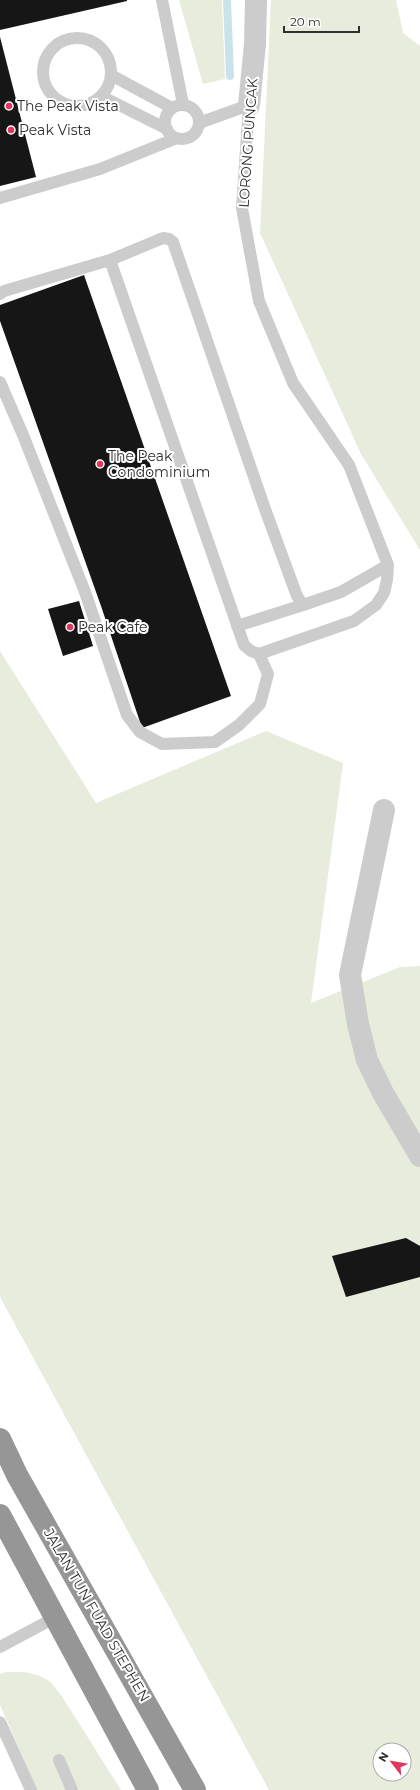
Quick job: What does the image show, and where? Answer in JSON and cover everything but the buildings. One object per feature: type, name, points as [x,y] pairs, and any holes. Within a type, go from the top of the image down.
[{"type":"highway","name":"JALAN TUN FUAD STEPHEN","points":[[0,1439],[17,1475],[195,1790]]},
{"type":"highway","points":[[0,1515],[148,1790]]},
{"type":"street","name":"LORONG PUNCAK","points":[[249,106],[255,44],[256,0]]},
{"type":"street","points":[[384,810],[350,975],[358,1024],[367,1060],[383,1093],[420,1156]]},
{"type":"lane","points":[[162,0],[178,106]]},
{"type":"lane","points":[[78,38],[89,41],[98,46],[106,54],[110,64],[111,75],[108,87],[101,96],[92,103],[81,106],[70,106],[59,102],[51,95],[45,84],[43,73],[44,62],[49,52],[57,44],[78,38]]},
{"type":"lane","points":[[0,198],[100,169],[177,138],[187,138],[192,136],[198,128],[199,117],[193,108],[178,106],[111,75]]},
{"type":"lane","points":[[101,96],[167,129],[172,136],[177,138]]},
{"type":"lane","points":[[167,129],[166,117],[178,106]]},
{"type":"lane","points":[[199,123],[249,106]]},
{"type":"lane","name":"LORONG PUNCAK","points":[[249,106],[242,208],[259,301],[293,383],[349,465],[388,565]]},
{"type":"lane","points":[[0,294],[4,291],[110,260],[163,238],[169,239],[173,242],[265,509],[297,596],[303,605]]},
{"type":"lane","points":[[110,260],[244,645],[251,651],[259,654],[354,621],[376,605],[384,593],[388,565]]},
{"type":"lane","points":[[0,382],[23,435],[85,592],[127,715],[140,732],[162,744],[215,742],[239,725],[260,704],[268,674],[259,654]]},
{"type":"lane","points":[[237,626],[341,592],[388,565]]},
{"type":"lane","points":[[0,1647],[56,1617]]},
{"type":"lane","points":[[0,1722],[30,1790]]},
{"type":"lane","points":[[59,1760],[72,1790]]},
{"type":"shaded area","points":[[179,0],[222,0],[225,79],[203,84]]},
{"type":"shaded area","points":[[271,0],[396,0],[403,33],[420,46],[420,550],[361,454],[260,233]]},
{"type":"shaded area","points":[[0,651],[96,803],[266,731],[343,763],[311,1003],[400,967],[420,966],[420,1790],[269,1790],[0,1297]]},
{"type":"shaded area","points":[[6,1672],[24,1672],[38,1675],[51,1682],[63,1698],[121,1790],[37,1790],[0,1705],[0,1674]]},
{"type":"waterway","points":[[227,0],[230,76]]},
{"type":"place","name":"The Peak Vista","points":[[9,106]]},
{"type":"place","name":"Peak Vista","points":[[11,130]]},
{"type":"place","name":"The Peak Condominium","points":[[100,464]]},
{"type":"place","name":"Peak Cafe","points":[[70,627]]}]
